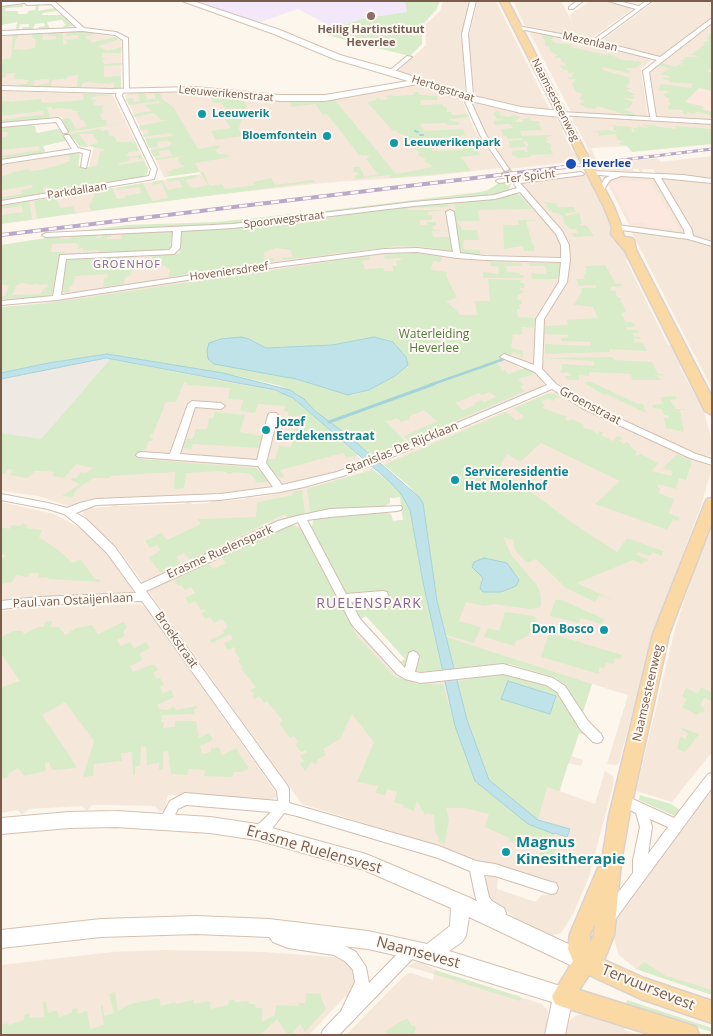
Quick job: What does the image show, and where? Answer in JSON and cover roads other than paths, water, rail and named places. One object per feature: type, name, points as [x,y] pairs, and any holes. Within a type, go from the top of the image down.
[{"type":"main road","name":"Naamsesteenweg","points":[[504,1],[562,114],[588,172],[600,190],[618,227],[616,231],[618,235],[630,250],[712,411]]},
{"type":"main road","name":"Naamsesteenweg","points":[[611,862],[580,934],[580,949],[585,962],[596,953],[604,935],[611,862],[622,800],[662,634],[707,526],[712,503]]},
{"type":"main road","points":[[585,962],[563,996],[688,1035]]},
{"type":"main road","name":"Tervuursevest","points":[[585,962],[641,988],[712,1012]]},
{"type":"street","name":"Hertogstraat","points":[[185,1],[277,32],[336,56],[469,98],[520,110],[712,122]]},
{"type":"street","points":[[473,1],[465,34],[468,102],[476,123],[506,169]]},
{"type":"street","points":[[571,8],[581,1]]},
{"type":"street","points":[[610,1],[640,8]]},
{"type":"street","points":[[594,42],[650,1]]},
{"type":"street","points":[[1,4],[52,2],[82,28]]},
{"type":"street","points":[[653,119],[646,71],[712,20]]},
{"type":"street","points":[[1,33],[82,28],[116,34],[126,39],[123,91]]},
{"type":"street","name":"Mezenlaan","points":[[518,28],[532,29],[594,42],[661,59]]},
{"type":"street","points":[[391,72],[409,58]]},
{"type":"street","name":"Leeuwerikenstraat","points":[[1,88],[123,91],[188,89],[280,98],[325,98],[419,81]]},
{"type":"street","name":"Parkdallaan","points":[[1,203],[152,178],[154,169],[119,96],[123,91]]},
{"type":"street","points":[[1,125],[58,120],[76,150]]},
{"type":"street","points":[[1,162],[76,150],[87,152],[84,167]]},
{"type":"street","points":[[504,357],[538,370],[540,320],[560,288],[565,273],[566,260],[565,245],[559,233],[515,182],[588,172],[712,180]]},
{"type":"street","name":"Ter Spicht","points":[[499,181],[588,172]]},
{"type":"street","points":[[600,190],[608,178],[633,174]]},
{"type":"street","points":[[656,176],[688,230],[689,237]]},
{"type":"street","name":"Spoorwegstraat","points":[[46,235],[233,226],[414,204],[495,197],[521,189]]},
{"type":"street","points":[[450,212],[457,256]]},
{"type":"street","points":[[618,227],[689,237],[712,244]]},
{"type":"street","points":[[57,298],[63,258],[171,252],[176,248],[177,229]]},
{"type":"street","name":"Hoveniersdreef","points":[[1,303],[57,298],[363,252],[417,250],[485,258],[566,260]]},
{"type":"street","name":"Groenstraat","points":[[538,370],[553,386],[585,406],[693,456],[712,462]]},
{"type":"street","name":"Stanislas De Rijcklaan","points":[[68,512],[82,505],[96,502],[216,497],[280,489],[340,474],[553,386]]},
{"type":"street","points":[[174,456],[192,404],[221,406]]},
{"type":"street","points":[[261,463],[273,415]]},
{"type":"street","points":[[141,455],[261,463],[280,489]]},
{"type":"street","name":"Broekstraat","points":[[1,497],[68,512],[103,541],[143,593],[283,789],[282,807]]},
{"type":"street","name":"Erasme Ruelenspark","points":[[143,593],[282,524],[301,518],[330,513],[397,508]]},
{"type":"street","points":[[301,518],[356,622],[394,666],[409,676],[421,678],[503,669],[553,682],[561,688],[584,725],[597,738]]},
{"type":"street","name":"Paul van Ostaijenlaan","points":[[1,605],[143,593]]},
{"type":"street","points":[[343,598],[383,595]]},
{"type":"street","points":[[409,676],[413,656]]},
{"type":"street","points":[[606,921],[712,778]]},
{"type":"street","name":"Erasme Ruelensvest","points":[[165,820],[174,805],[185,799],[282,807],[439,852],[476,867],[495,870],[551,888]]},
{"type":"street","points":[[622,800],[676,825]]},
{"type":"street","points":[[257,832],[275,817],[282,807]]},
{"type":"street","points":[[640,873],[646,827],[641,808]]},
{"type":"street","name":"Erasme Ruelensvest","points":[[1,826],[69,820],[165,820],[257,832],[366,862],[461,903],[585,962]]},
{"type":"street","name":"Erasme Ruelensvest","points":[[476,867],[483,899],[487,906],[502,916],[511,927]]},
{"type":"street","points":[[328,1035],[347,1015],[420,952],[455,935],[459,929],[461,903]]},
{"type":"street","name":"Naamsevest","points":[[1,940],[24,935],[101,928],[196,925],[269,928],[368,940],[420,952],[563,996]]},
{"type":"street","points":[[269,928],[278,937],[288,941],[336,948],[350,957],[359,967],[362,974],[362,982],[347,1015]]},
{"type":"street","points":[[555,1035],[563,996]]},
{"type":"water","points":[[241,337],[266,348],[332,345],[374,337],[393,342],[406,357],[408,365],[395,376],[369,390],[348,395],[296,379],[214,364],[208,359],[207,350],[209,343],[221,339]]},
{"type":"water","points":[[107,354],[223,373],[290,390],[304,399],[315,411],[350,437],[419,497],[423,503],[437,601],[467,720],[489,780],[538,820],[570,829],[567,837],[528,824],[475,781],[455,726],[423,582],[410,510],[401,494],[390,482],[293,398],[275,390],[106,358],[1,379],[1,373],[48,363]]},
{"type":"water","points":[[484,558],[507,563],[519,580],[516,586],[501,592],[483,592],[480,588],[483,578],[472,567],[474,562]]},
{"type":"water","points":[[508,681],[556,696],[550,714],[501,699]]},
{"type":"waterway","points":[[430,385],[504,359]]},
{"type":"waterway","points":[[329,422],[434,384]]},
{"type":"tunnel","points":[[506,169],[515,182]]},
{"type":"railway","points":[[556,168],[712,149]]},
{"type":"railway","points":[[1,235],[566,167]]},
{"type":"place","name":"Heilig Hartinstituut Heverlee","points":[[371,16]]},
{"type":"place","name":"Leeuwerik","points":[[202,114]]},
{"type":"place","name":"Bloemfontein","points":[[327,136]]},
{"type":"place","name":"Leeuwerikenpark","points":[[394,143]]},
{"type":"place","name":"Heverlee","points":[[571,164]]},
{"type":"place","name":"Jozef Eerdekensstraat","points":[[266,430]]},
{"type":"place","name":"Serviceresidentie Het Molenhof","points":[[455,480]]},
{"type":"place","name":"Don Bosco","points":[[604,630]]},
{"type":"place","name":"Magnus Kinesitherapie","points":[[506,852]]},
{"type":"district","name":"GROENHOF","points":[[127,265]]},
{"type":"district","name":"RUELENSPARK","points":[[369,604]]},
{"type":"park label","name":"Waterleiding Heverlee","points":[[434,342]]}]
